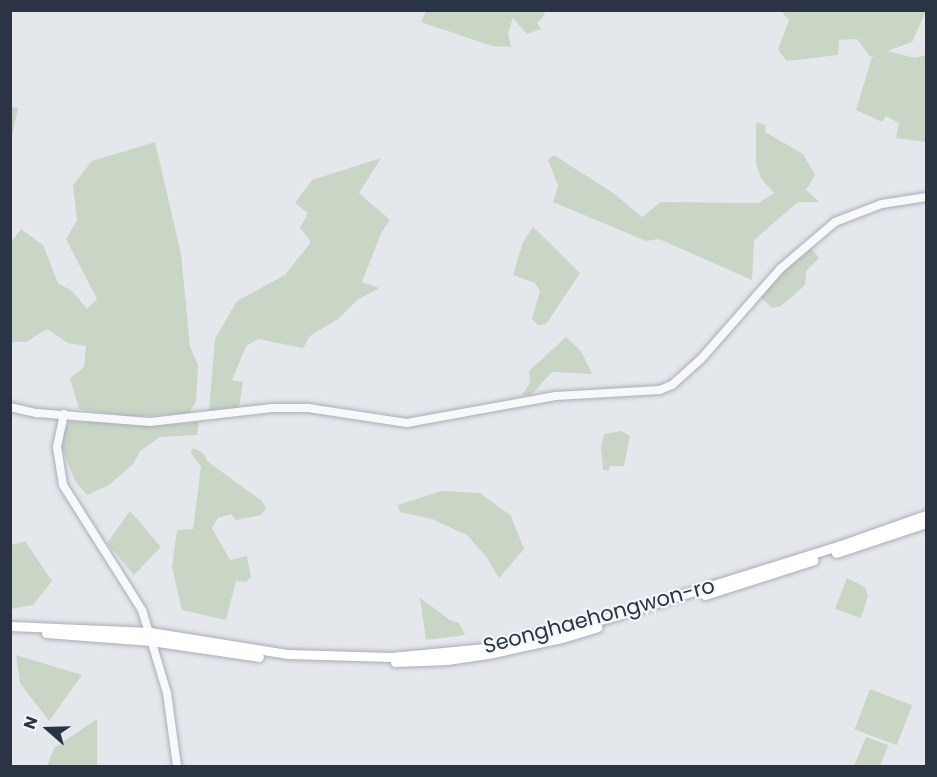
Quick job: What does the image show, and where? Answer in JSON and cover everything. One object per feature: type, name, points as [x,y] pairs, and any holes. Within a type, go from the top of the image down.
[{"type":"main road","name":"Seonghaehongwon-ro","points":[[10,626],[150,637],[288,654],[391,657],[486,648],[608,618],[841,545],[927,515]]},
{"type":"main road","name":"Seonghaehongwon-ro","points":[[10,632],[150,637],[273,658],[396,662],[447,660],[488,654],[562,638],[757,579],[927,523]]},
{"type":"street","points":[[10,407],[150,422],[272,408],[308,408],[407,423],[556,396],[660,390],[678,380],[701,359],[780,269],[835,222],[882,204],[927,197]]},
{"type":"street","points":[[64,414],[57,447],[63,485],[142,610],[166,693],[177,766]]},
{"type":"green space","points":[[426,11],[543,11],[545,15],[537,23],[541,29],[527,34],[513,18],[508,33],[511,47],[492,46],[421,22]]},
{"type":"green space","points":[[781,11],[926,11],[912,42],[887,51],[915,58],[926,55],[926,142],[896,138],[899,123],[886,116],[882,122],[856,110],[872,57],[878,54],[870,57],[857,39],[839,40],[838,55],[787,61],[778,50],[789,20]]},
{"type":"green space","points":[[10,107],[18,108],[11,141]]},
{"type":"green space","points":[[756,122],[766,125],[765,132],[803,154],[815,175],[806,190],[819,202],[798,202],[754,240],[752,280],[659,239],[646,241],[553,202],[558,186],[548,160],[554,155],[616,195],[642,217],[661,202],[758,203],[774,193],[761,178],[756,164]]},
{"type":"green space","points":[[155,142],[181,254],[190,347],[198,365],[196,401],[189,413],[132,417],[79,409],[70,378],[84,367],[86,346],[68,343],[47,329],[26,342],[11,342],[11,242],[21,229],[43,245],[58,283],[73,292],[87,309],[97,299],[66,239],[77,220],[73,185],[92,161]]},
{"type":"green space","points":[[381,158],[359,193],[390,220],[381,233],[362,282],[379,288],[357,300],[338,319],[310,336],[303,348],[258,339],[246,346],[232,380],[243,382],[239,408],[209,410],[215,339],[237,301],[285,275],[311,242],[300,228],[308,213],[295,203],[312,180]]},
{"type":"green space","points":[[533,227],[580,273],[546,324],[538,325],[532,319],[540,291],[535,283],[513,275],[523,242]]},
{"type":"green space","points":[[809,246],[819,258],[806,271],[805,285],[781,306],[772,308],[758,295]]},
{"type":"green space","points":[[566,337],[581,351],[592,374],[552,372],[531,395],[522,395],[530,383],[529,371]]},
{"type":"green space","points":[[95,421],[153,426],[199,422],[197,435],[160,437],[140,451],[133,464],[109,485],[87,495],[75,481],[62,448],[63,433],[69,422]]},
{"type":"green space","points":[[621,431],[630,436],[624,466],[610,466],[609,470],[603,470],[601,447],[604,434]]},
{"type":"green space","points":[[193,448],[203,453],[207,461],[262,501],[266,508],[261,515],[236,520],[231,514],[218,518],[212,528],[230,560],[247,556],[251,577],[246,582],[236,581],[226,620],[182,610],[172,567],[177,530],[193,529],[201,467],[191,453]]},
{"type":"green space","points":[[441,491],[480,493],[511,516],[524,549],[499,578],[487,558],[467,535],[432,519],[400,512],[398,505]]},
{"type":"green space","points":[[130,511],[161,547],[134,575],[107,543]]},
{"type":"green space","points":[[25,541],[52,581],[33,605],[11,609],[12,545]]},
{"type":"green space","points":[[847,578],[865,587],[868,596],[861,618],[835,609]]},
{"type":"green space","points":[[420,598],[450,620],[459,623],[465,635],[426,640]]},
{"type":"green space","points":[[16,655],[82,675],[49,721],[20,683]]},
{"type":"green space","points":[[870,689],[912,705],[897,745],[855,729]]},
{"type":"green space","points":[[97,719],[97,766],[47,766],[54,748]]},
{"type":"green space","points":[[866,737],[888,745],[880,766],[854,766]]}]
